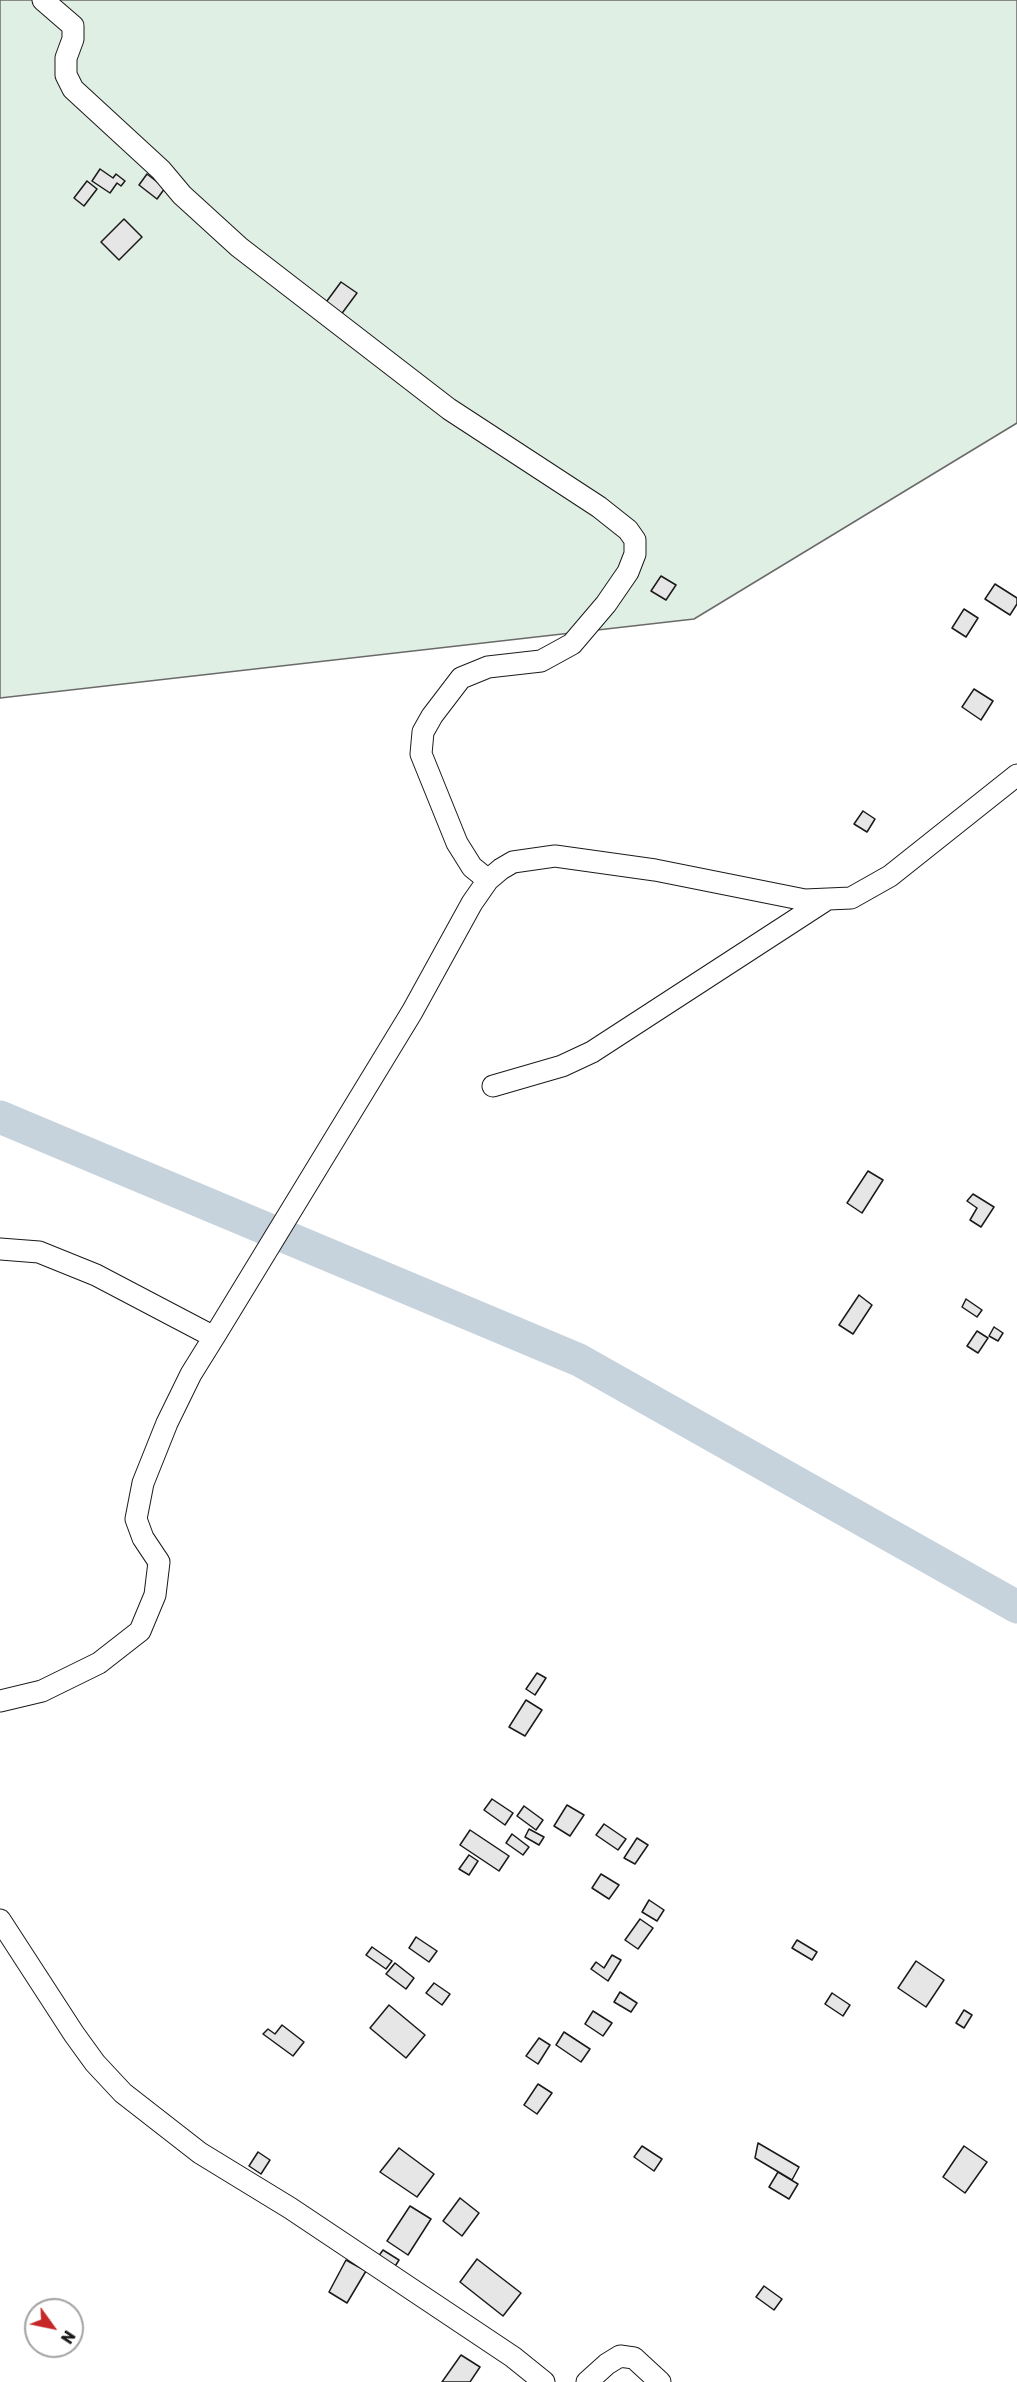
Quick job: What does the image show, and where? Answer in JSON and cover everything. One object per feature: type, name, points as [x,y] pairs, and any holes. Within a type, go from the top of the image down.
[{"type":"street","points":[[43,0],[74,26],[73,39],[66,58],[66,75],[73,89],[161,170],[182,195],[239,247],[449,409],[599,507],[628,530],[635,540],[635,554],[628,572],[606,604],[572,644],[541,661],[488,667],[461,678],[432,716],[423,732],[421,754],[457,843],[472,867],[488,880]]},
{"type":"street","points":[[0,1701],[42,1691],[99,1663],[140,1631],[155,1595],[159,1562],[143,1538],[136,1519],[143,1482],[172,1412],[196,1366],[412,1012],[488,880],[513,862],[555,856],[655,870],[805,900],[851,898],[890,876],[1017,775]]},
{"type":"street","points":[[494,1086],[562,1066],[592,1052],[826,900]]},
{"type":"street","points":[[0,1248],[39,1252],[96,1275],[215,1336]]},
{"type":"street","points":[[0,1920],[74,2034],[95,2063],[123,2094],[200,2153],[290,2208],[513,2357],[544,2382]]},
{"type":"street","points":[[588,2382],[607,2364],[620,2356],[634,2358],[660,2382]]},
{"type":"green space","points":[[0,0],[1017,0],[1017,423],[694,619],[0,698]]},
{"type":"building","points":[[100,169],[113,178],[116,174],[125,181],[121,186],[117,183],[110,193],[92,181]]},
{"type":"building","points":[[147,174],[165,188],[157,199],[139,185]]},
{"type":"building","points":[[87,181],[97,189],[84,206],[74,198]]},
{"type":"building","points":[[124,219],[142,237],[119,260],[101,242]]},
{"type":"building","points":[[341,282],[357,293],[340,316],[324,305]]},
{"type":"building","points":[[661,576],[676,585],[666,600],[651,591]]},
{"type":"building","points":[[995,584],[1017,598],[1017,604],[1010,615],[985,599]]},
{"type":"building","points":[[964,609],[978,618],[966,637],[952,628]]},
{"type":"building","points":[[974,689],[993,701],[981,720],[962,707]]},
{"type":"building","points":[[863,811],[875,819],[867,832],[854,824]]},
{"type":"building","points":[[868,1171],[883,1180],[862,1213],[847,1203]]},
{"type":"building","points":[[973,1194],[994,1207],[981,1227],[970,1220],[977,1208],[967,1201]]},
{"type":"building","points":[[859,1295],[872,1305],[853,1334],[839,1325]]},
{"type":"building","points":[[966,1299],[982,1310],[977,1317],[962,1307]]},
{"type":"building","points":[[994,1327],[1003,1333],[998,1341],[989,1336]]},
{"type":"building","points":[[977,1331],[988,1338],[978,1353],[967,1346]]},
{"type":"building","points":[[537,1673],[546,1678],[535,1695],[526,1689]]},
{"type":"building","points":[[526,1700],[542,1710],[525,1736],[509,1727]]},
{"type":"building","points":[[492,1799],[513,1813],[505,1825],[484,1810]]},
{"type":"building","points":[[567,1805],[584,1815],[570,1836],[554,1826]]},
{"type":"building","points":[[524,1806],[543,1820],[536,1830],[517,1816]]},
{"type":"building","points":[[604,1824],[626,1839],[618,1850],[596,1835]]},
{"type":"building","points":[[529,1829],[544,1837],[539,1845],[525,1837]]},
{"type":"building","points":[[470,1830],[509,1856],[499,1871],[460,1845]]},
{"type":"building","points":[[512,1834],[529,1847],[523,1855],[506,1843]]},
{"type":"building","points":[[637,1838],[648,1845],[635,1864],[624,1858]]},
{"type":"building","points":[[469,1855],[478,1861],[469,1875],[459,1869]]},
{"type":"building","points":[[601,1874],[619,1885],[609,1899],[592,1888]]},
{"type":"building","points":[[649,1900],[664,1910],[657,1921],[642,1912]]},
{"type":"building","points":[[640,1919],[653,1928],[638,1949],[625,1940]]},
{"type":"building","points":[[416,1937],[437,1951],[429,1962],[409,1948]]},
{"type":"building","points":[[797,1940],[817,1952],[812,1960],[792,1948]]},
{"type":"building","points":[[372,1947],[392,1961],[386,1969],[366,1955]]},
{"type":"building","points":[[612,1955],[621,1960],[608,1981],[591,1969],[596,1962],[604,1968]]},
{"type":"building","points":[[916,1961],[944,1980],[926,2007],[898,1988]]},
{"type":"building","points":[[395,1963],[414,1978],[406,1989],[386,1974]]},
{"type":"building","points":[[434,1983],[450,1994],[442,2005],[426,1993]]},
{"type":"building","points":[[620,1992],[637,2003],[631,2012],[614,2002]]},
{"type":"building","points":[[832,1993],[850,2005],[843,2016],[825,2004]]},
{"type":"building","points":[[389,2005],[425,2035],[406,2058],[370,2028]]},
{"type":"building","points":[[964,2010],[972,2015],[964,2028],[956,2023]]},
{"type":"building","points":[[593,2011],[612,2023],[603,2036],[585,2024]]},
{"type":"building","points":[[282,2025],[304,2042],[293,2056],[263,2034],[268,2029],[275,2034]]},
{"type":"building","points":[[564,2032],[590,2049],[581,2062],[556,2045]]},
{"type":"building","points":[[539,2038],[550,2045],[538,2064],[526,2056]]},
{"type":"building","points":[[538,2084],[552,2093],[537,2114],[524,2105]]},
{"type":"building","points":[[758,2143],[799,2167],[792,2180],[755,2158]]},
{"type":"building","points":[[642,2146],[662,2159],[654,2171],[634,2157]]},
{"type":"building","points":[[964,2146],[987,2162],[965,2193],[943,2177]]},
{"type":"building","points":[[399,2148],[434,2174],[417,2197],[380,2172]]},
{"type":"building","points":[[258,2152],[270,2160],[261,2174],[249,2166]]},
{"type":"building","points":[[778,2172],[798,2184],[789,2199],[769,2187]]},
{"type":"building","points":[[460,2198],[479,2213],[462,2236],[443,2221]]},
{"type":"building","points":[[410,2206],[431,2219],[408,2255],[387,2241]]},
{"type":"building","points":[[383,2250],[399,2260],[394,2268],[378,2257]]},
{"type":"building","points":[[477,2259],[521,2293],[503,2316],[460,2282]]},
{"type":"building","points":[[346,2260],[366,2271],[347,2303],[329,2292]]},
{"type":"building","points":[[764,2286],[782,2299],[774,2310],[756,2297]]},
{"type":"building","points":[[461,2355],[480,2367],[470,2382],[442,2382]]},
{"type":"waterway","points":[[0,1117],[579,1360],[1017,1607]]}]
